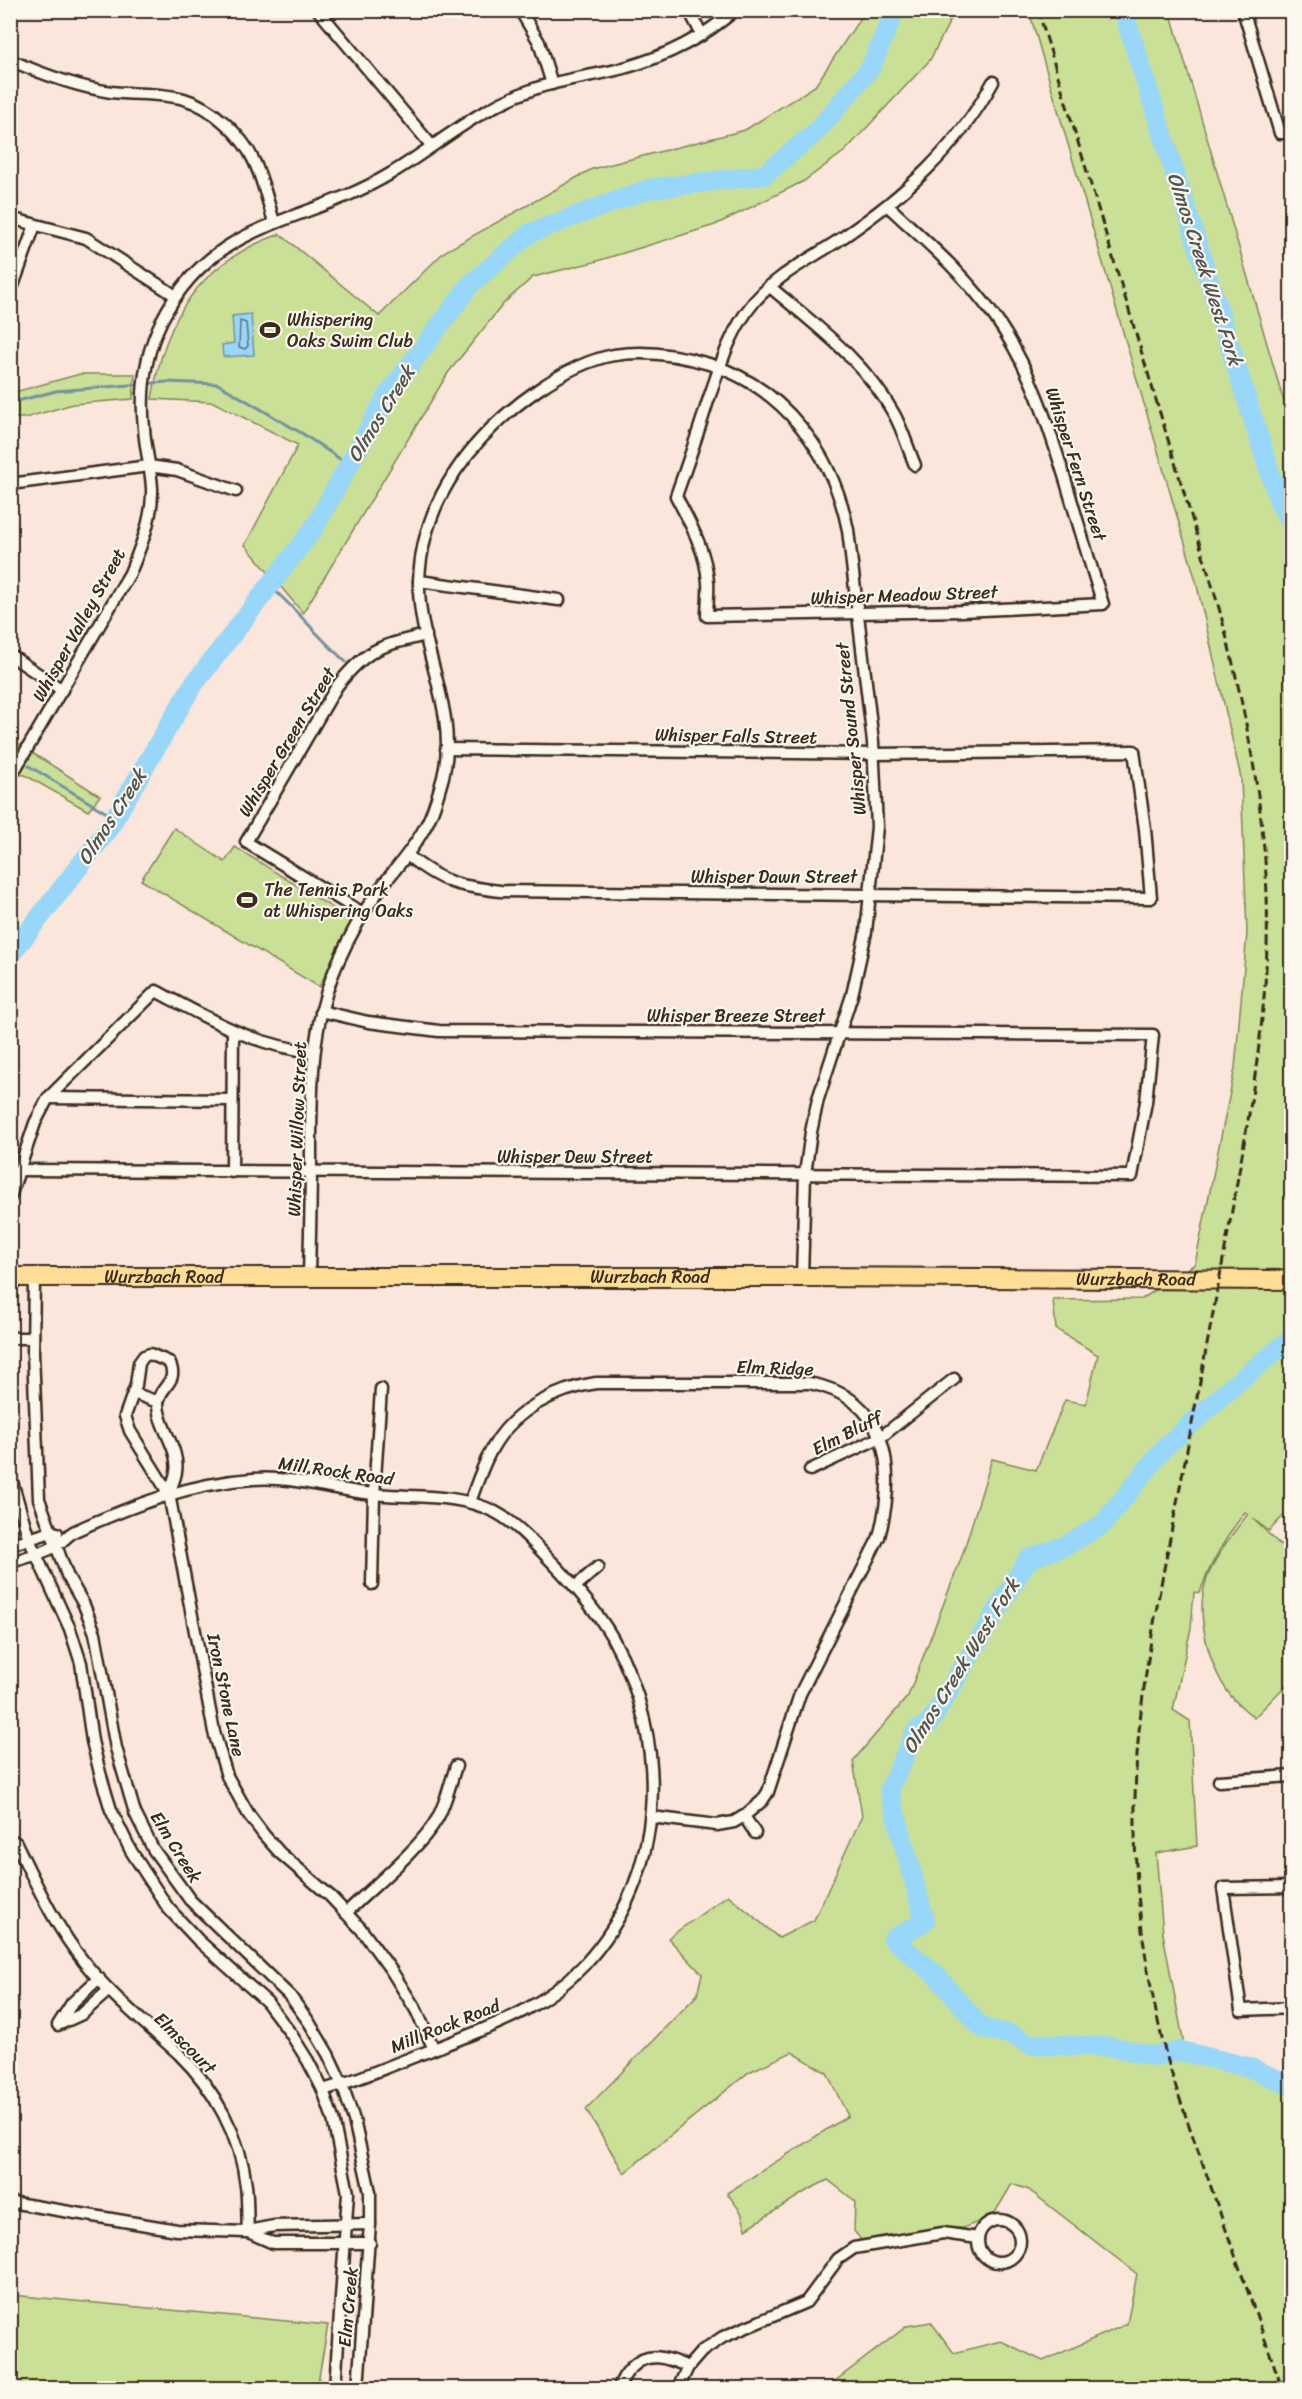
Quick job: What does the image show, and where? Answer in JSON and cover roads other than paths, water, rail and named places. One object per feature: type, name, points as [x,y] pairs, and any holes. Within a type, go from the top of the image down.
[{"type":"main road","name":"Wurzbach Road","points":[[10,1277],[309,1275],[1283,1280]]},
{"type":"street","points":[[318,10],[431,146]]},
{"type":"street","points":[[519,10],[539,42],[552,84]]},
{"type":"street","points":[[689,10],[702,35]]},
{"type":"street","name":"Whisper Valley Street","points":[[10,778],[130,573],[138,554],[150,513],[152,489],[142,401],[144,372],[161,323],[176,296],[198,269],[214,255],[249,233],[354,193],[392,173],[460,125],[500,103],[552,84],[652,59],[702,35],[735,10]]},
{"type":"street","points":[[1243,10],[1286,133]]},
{"type":"street","points":[[10,60],[89,87],[111,92],[183,98],[202,105],[218,117],[253,159],[274,222]]},
{"type":"street","points":[[720,368],[731,338],[741,321],[769,286],[887,205],[939,159],[955,140],[993,82]]},
{"type":"street","name":"Whisper Fern Street","points":[[887,205],[945,257],[968,283],[994,316],[1016,351],[1035,388],[1049,427],[1103,604]]},
{"type":"street","points":[[10,218],[86,238],[176,296]]},
{"type":"street","points":[[10,294],[35,225]]},
{"type":"street","points":[[769,286],[839,344],[860,366],[895,416],[915,465]]},
{"type":"street","name":"Whisper Willow Street","points":[[309,1275],[314,1052],[321,1011],[337,963],[364,914],[426,826],[444,771],[446,749],[444,710],[422,620],[419,581],[435,508],[456,469],[482,436],[521,401],[570,371],[613,355],[642,353],[684,357],[720,368]]},
{"type":"street","name":"Whisper Meadow Street","points":[[720,368],[676,496],[695,532],[703,554],[708,581],[707,615],[856,614],[1103,604]]},
{"type":"street","name":"Whisper Sound Street","points":[[720,368],[758,388],[783,407],[805,430],[828,466],[843,506],[848,530],[874,754],[877,827],[866,932],[852,995],[818,1099],[805,1174],[802,1277]]},
{"type":"street","points":[[10,484],[149,466],[177,470],[236,491]]},
{"type":"street","points":[[419,581],[560,600]]},
{"type":"street","name":"Whisper Green Street","points":[[364,914],[246,842],[337,686],[350,670],[372,650],[386,644],[426,635]]},
{"type":"street","points":[[10,656],[62,690]]},
{"type":"street","name":"Whisper Falls Street","points":[[446,749],[874,754],[1134,751],[1145,829],[1151,898]]},
{"type":"street","name":"Whisper Dawn Street","points":[[407,855],[425,870],[452,884],[500,891],[1151,898]]},
{"type":"street","points":[[10,1197],[35,1123],[48,1098],[156,991],[233,1031],[270,1045],[314,1052]]},
{"type":"street","name":"Whisper Breeze Street","points":[[321,1011],[368,1023],[439,1031],[1153,1035],[1146,1102],[1132,1176]]},
{"type":"street","points":[[232,1172],[233,1031]]},
{"type":"street","points":[[48,1098],[232,1100]]},
{"type":"street","name":"Whisper Dew Street","points":[[19,1170],[1132,1176]]},
{"type":"street","name":"Elm Creek","points":[[34,1278],[33,1338],[39,1499],[67,1575],[84,1605],[95,1633],[124,1781],[135,1813],[153,1849],[190,1900],[290,1996],[328,2054],[342,2084],[363,2156],[370,2192],[370,2243],[358,2388]]},
{"type":"street","points":[[10,1338],[33,1338]]},
{"type":"street","points":[[150,1354],[169,1362],[173,1375],[158,1402],[161,1420],[174,1451],[177,1470],[169,1494],[130,1431],[125,1416],[133,1393],[139,1363],[144,1356],[150,1354]]},
{"type":"street","name":"Elm Bluff","points":[[810,1470],[881,1437],[954,1378]]},
{"type":"street","name":"Elm Ridge","points":[[470,1502],[484,1466],[502,1434],[521,1415],[544,1399],[582,1385],[596,1383],[809,1383],[826,1386],[842,1393],[869,1415],[881,1437],[887,1474],[885,1510],[879,1537],[800,1694],[768,1792],[762,1801],[744,1816],[717,1825],[651,1817]]},
{"type":"street","points":[[372,1584],[374,1494],[381,1389]]},
{"type":"street","points":[[133,1393],[158,1402]]},
{"type":"street","name":"Elm Creek","points":[[10,1475],[29,1539],[59,1600],[74,1640],[81,1663],[92,1741],[100,1773],[111,1810],[131,1851],[168,1908],[198,1940],[267,2002],[308,2061],[323,2090],[341,2152],[348,2193],[348,2224],[335,2388]]},
{"type":"street","name":"Mill Rock Road","points":[[10,1562],[57,1546],[70,1533],[145,1501],[233,1480],[257,1478],[304,1482],[374,1494],[440,1497],[470,1502],[495,1512],[519,1529],[576,1586],[611,1636],[626,1666],[647,1729],[653,1789],[647,1844],[630,1895],[618,1919],[586,1963],[549,1995],[500,2024],[323,2090]]},
{"type":"street","name":"Iron Stone Lane","points":[[169,1494],[214,1732],[227,1776],[249,1815],[264,1835],[346,1913],[391,1970],[416,2010],[434,2049]]},
{"type":"street","name":"Mill Rock Road","points":[[10,1545],[51,1532],[70,1533]]},
{"type":"street","points":[[576,1586],[598,1567]]},
{"type":"street","points":[[346,1913],[431,1828],[443,1805],[456,1766]]},
{"type":"street","points":[[1219,1781],[1292,1776]]},
{"type":"street","points":[[744,1816],[755,1833]]},
{"type":"street","name":"Elmscourt","points":[[10,1839],[16,1843],[58,1926],[84,1962],[129,2012],[196,2072],[222,2111],[240,2155],[246,2185],[248,2232]]},
{"type":"street","points":[[1292,1887],[1223,1888],[1241,2010],[1292,2008]]},
{"type":"street","points":[[99,1978],[72,2003],[58,2025],[82,2014],[109,1990]]},
{"type":"street","points":[[10,2202],[177,2230],[248,2232],[274,2226],[370,2224]]},
{"type":"street","points":[[1001,2219],[1016,2227],[1020,2243],[1012,2257],[996,2262],[982,2254],[978,2238],[986,2224],[1001,2219]]},
{"type":"street","points":[[300,2225],[300,2243]]},
{"type":"street","points":[[248,2232],[273,2243],[346,2245],[370,2243]]},
{"type":"street","points":[[678,2388],[688,2367],[712,2343],[806,2302],[838,2259],[854,2248],[943,2233],[978,2238]]},
{"type":"street","points":[[619,2388],[625,2373],[645,2358],[658,2356],[688,2367]]},
{"type":"water","points":[[251,314],[254,355],[223,357],[222,345],[234,343],[232,316]]},
{"type":"waterway","name":"Olmos Creek","points":[[10,955],[107,831],[191,688],[314,528],[387,396],[470,285],[530,233],[648,189],[764,175],[817,131],[871,67],[895,10]]},
{"type":"waterway","name":"Olmos Creek West Fork","points":[[1123,10],[1279,501],[1292,526]]},
{"type":"waterway","points":[[10,403],[56,391],[167,382],[218,384],[303,434],[349,465]]},
{"type":"waterway","points":[[1279,501],[1292,504]]},
{"type":"waterway","points":[[270,586],[346,662]]},
{"type":"waterway","points":[[29,766],[115,818]]},
{"type":"waterway","name":"Olmos Creek West Fork","points":[[1292,1338],[1235,1384],[1163,1449],[1103,1524],[1067,1545],[1028,1559],[929,1724],[916,1731],[889,1790],[925,1921],[893,1939],[936,1975],[979,2025],[985,2029],[1010,2034],[1029,2044],[1113,2047],[1154,2056],[1181,2051],[1248,2067],[1292,2086]]},
{"type":"railway","points":[[1038,10],[1219,608],[1251,750],[1265,858],[1267,931],[1260,1037],[1231,1215],[1149,1653],[1138,1739],[1135,1826],[1137,1881],[1143,1935],[1151,1989],[1163,2043],[1186,2117],[1282,2388]]},
{"type":"place","name":"Whispering Oaks Swim Club","points":[[270,330]]},
{"type":"place","name":"The Tennis Park at Whispering Oaks","points":[[247,900]]}]
